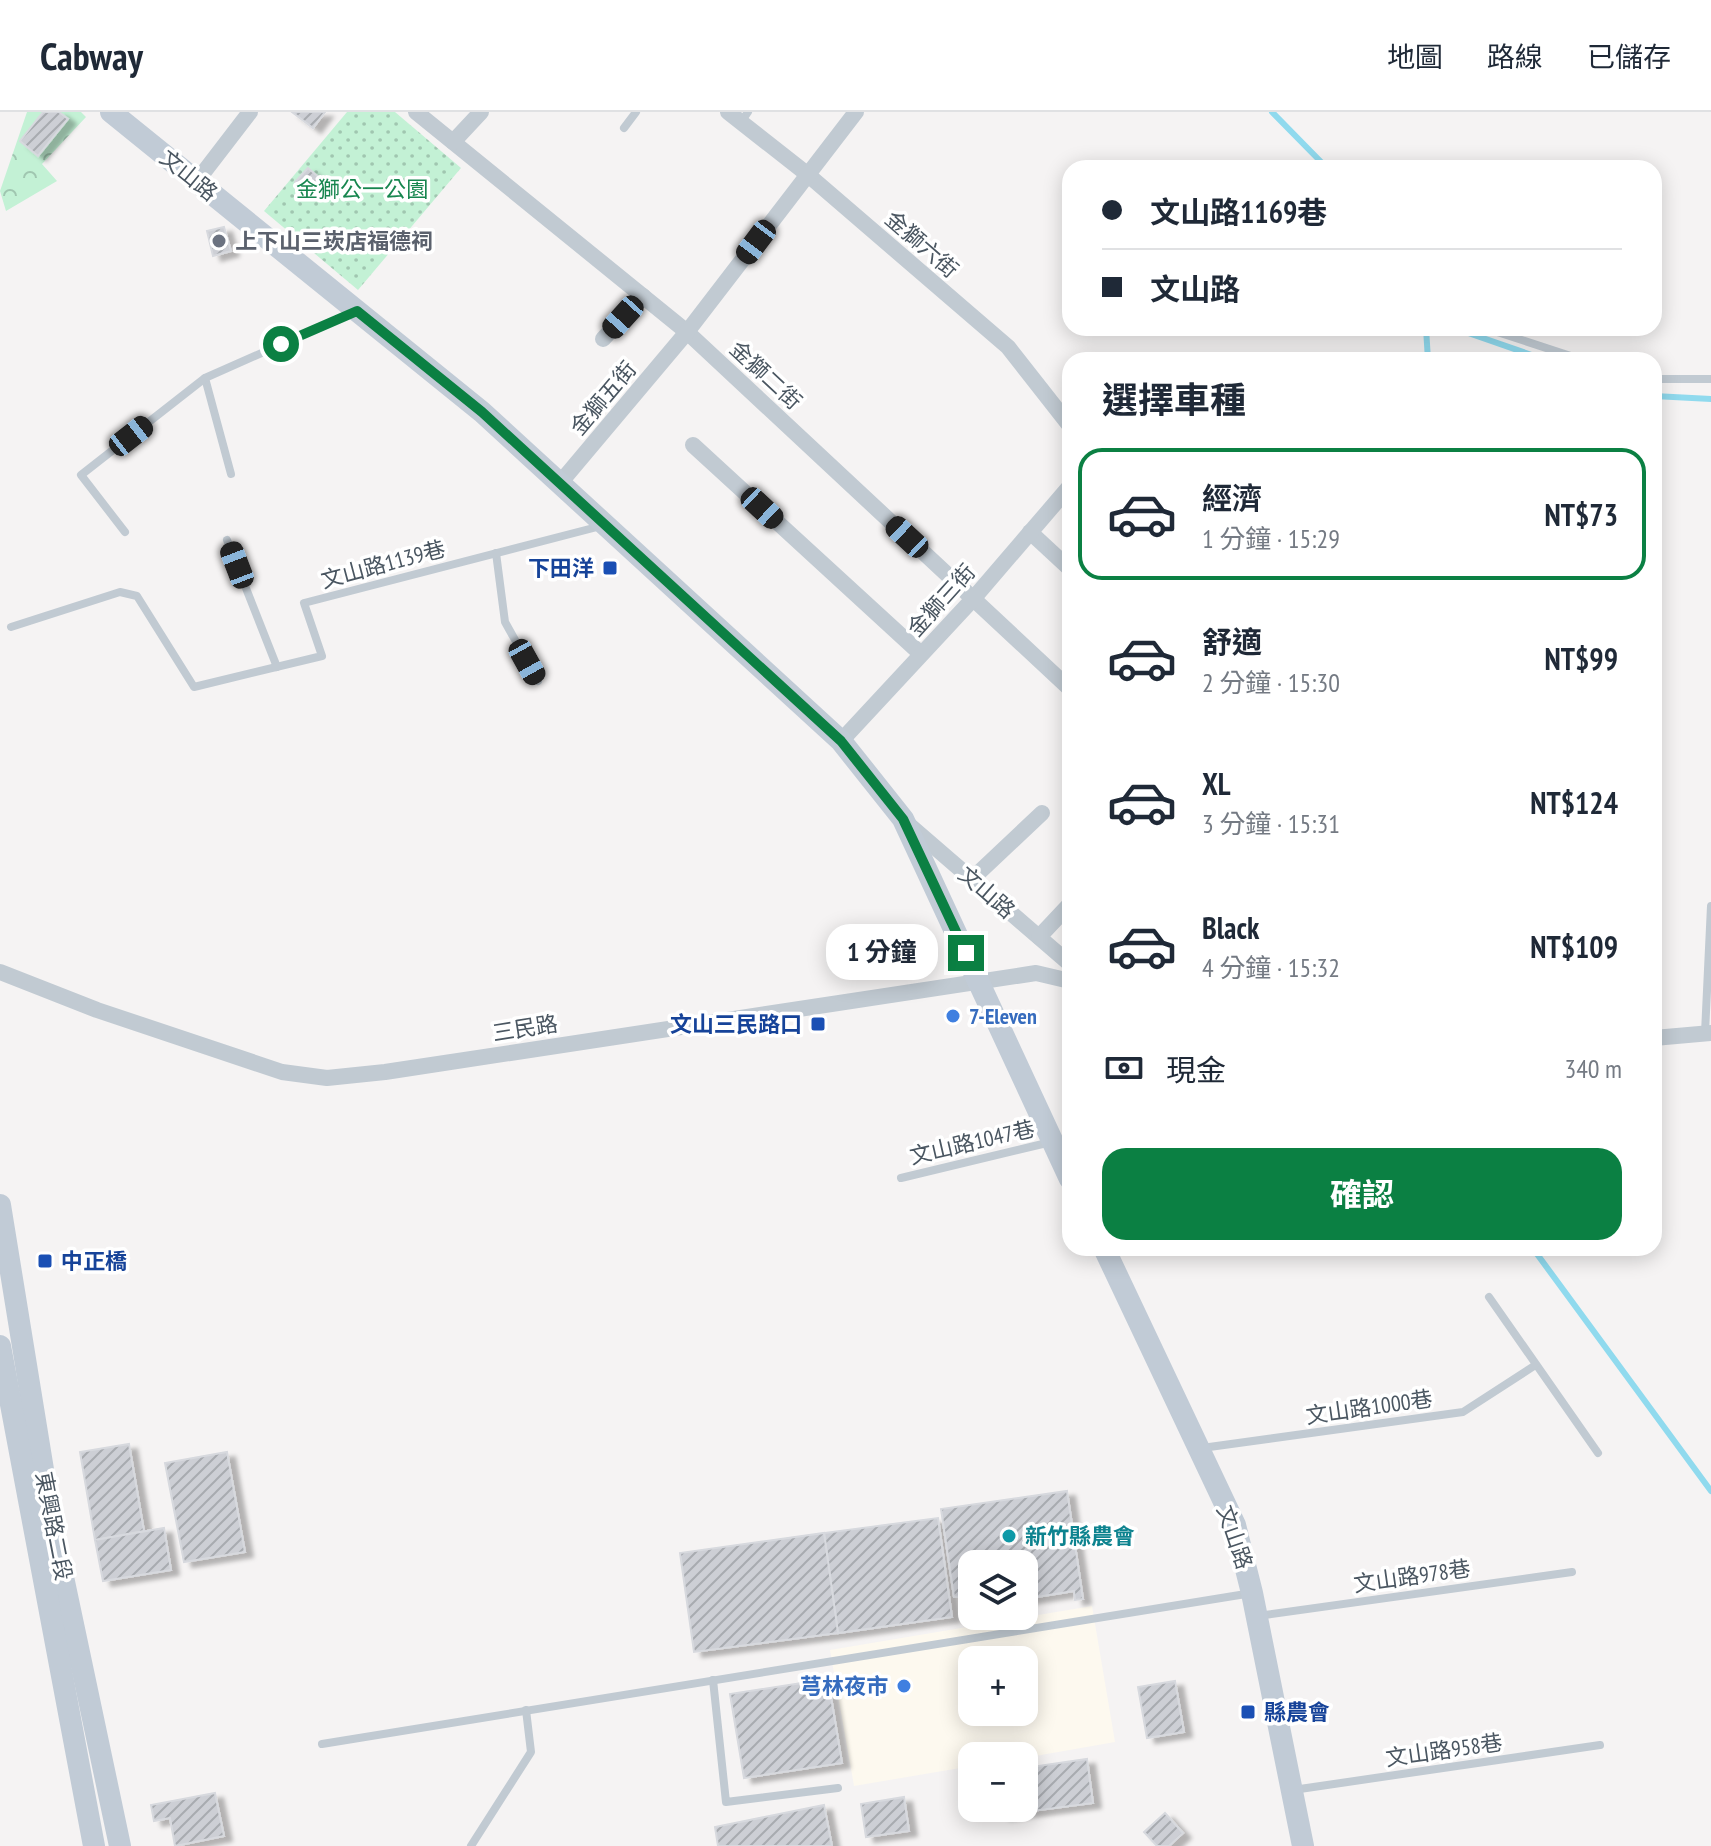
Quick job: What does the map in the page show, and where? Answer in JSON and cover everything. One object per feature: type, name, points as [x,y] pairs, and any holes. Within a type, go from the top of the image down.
[{"type":"main road","name":"文山路","points":[[111,112],[482,412],[841,741],[903,819],[1062,1163]]},
{"type":"main road","name":"東興路二段","points":[[0,1205],[52,1525],[59,1604],[94,1846]]},
{"type":"main road","name":"文山路","points":[[1108,1256],[1235,1525],[1257,1616],[1303,1846]]},
{"type":"main road","name":"東興路二段","points":[[0,1346],[59,1604],[120,1846]]},
{"type":"street","points":[[197,181],[250,112]]},
{"type":"street","name":"金獅二街","points":[[416,112],[687,332],[1062,682]]},
{"type":"street","points":[[453,142],[481,112]]},
{"type":"street","name":"金獅五街","points":[[560,483],[687,332],[856,112]]},
{"type":"street","name":"金獅六街","points":[[739,115],[1008,347],[1062,416]]},
{"type":"street","points":[[603,339],[643,296]]},
{"type":"street","points":[[693,445],[921,654]]},
{"type":"street","name":"金獅三街","points":[[841,741],[973,599],[1062,495]]},
{"type":"street","points":[[1030,532],[1062,562]]},
{"type":"street","points":[[972,879],[1042,813]]},
{"type":"street","name":"文山路","points":[[903,819],[1062,957]]},
{"type":"street","points":[[1039,937],[1062,913]]},
{"type":"street","name":"三民路","points":[[0,972],[236,1060],[282,1072],[327,1078],[385,1072],[979,980],[1036,973],[1062,979]]},
{"type":"street","points":[[1662,1037],[1708,1033]]},
{"type":"lane","points":[[624,128],[636,112]]},
{"type":"lane","points":[[125,532],[81,475],[205,378],[357,311]]},
{"type":"lane","points":[[1510,336],[1558,352]]},
{"type":"lane","points":[[205,378],[231,474]]},
{"type":"lane","points":[[1662,379],[1711,379]]},
{"type":"lane","name":"文山路1139巷","points":[[11,627],[120,592],[137,596],[194,687],[322,656],[304,603],[606,525]]},
{"type":"lane","points":[[227,540],[277,667]]},
{"type":"lane","points":[[496,553],[505,622],[538,681]]},
{"type":"lane","points":[[1708,1033],[1711,906]]},
{"type":"lane","name":"文山路1047巷","points":[[901,1178],[1051,1142]]},
{"type":"lane","points":[[1489,1297],[1534,1366],[1598,1453]]},
{"type":"lane","name":"文山路1000巷","points":[[1197,1449],[1463,1412],[1534,1366]]},
{"type":"lane","name":"文山路978巷","points":[[1257,1616],[1572,1572]]},
{"type":"lane","points":[[322,1744],[1252,1593]]},
{"type":"lane","points":[[713,1680],[726,1802],[838,1788]]},
{"type":"lane","points":[[471,1846],[531,1752],[526,1710]]},
{"type":"lane","name":"文山路958巷","points":[[1292,1790],[1600,1745]]},
{"type":"shaded area","name":"芎林夜市","points":[[1092,1606],[1115,1742],[1038,1756],[1038,1742],[958,1742],[958,1768],[854,1786],[830,1650],[958,1629],[1038,1630],[1038,1615]]},
{"type":"green space","points":[[27,112],[81,112],[86,117],[42,164],[57,181],[6,211],[0,191]]},
{"type":"green space","name":"金獅公一公園","points":[[347,112],[395,112],[461,168],[358,290],[264,211]]},
{"type":"building","points":[[43,112],[59,112],[68,119],[38,156],[20,141]]},
{"type":"building","points":[[292,112],[325,112],[313,128]]},
{"type":"building","points":[[308,168],[322,180],[309,194],[295,182]]},
{"type":"building","name":"上下山三崁店福德祠","points":[[224,227],[231,251],[213,256],[207,231]]},
{"type":"building","points":[[129,1444],[144,1531],[95,1540],[80,1452]]},
{"type":"building","points":[[227,1452],[245,1552],[184,1562],[165,1463]]},
{"type":"building","name":"新竹縣農會","points":[[1067,1491],[1083,1599],[1075,1600],[1074,1591],[1038,1597],[1038,1550],[958,1550],[958,1597],[954,1597],[941,1509]]},
{"type":"building","points":[[938,1518],[952,1617],[838,1633],[824,1533]]},
{"type":"building","points":[[164,1528],[171,1570],[103,1581],[95,1540]]},
{"type":"building","points":[[824,1533],[838,1633],[694,1652],[680,1553]]},
{"type":"building","points":[[828,1679],[842,1763],[744,1778],[730,1694]]},
{"type":"building","points":[[1175,1681],[1184,1732],[1147,1738],[1138,1687]]},
{"type":"building","points":[[1087,1759],[1093,1803],[1038,1810],[1038,1766]]},
{"type":"building","points":[[215,1793],[224,1836],[175,1846],[170,1818],[154,1821],[151,1805]]},
{"type":"building","points":[[904,1797],[909,1831],[866,1837],[861,1804]]},
{"type":"building","points":[[824,1805],[832,1846],[718,1846],[715,1827]]},
{"type":"building","points":[[1165,1813],[1183,1833],[1169,1846],[1157,1846],[1144,1832]]},
{"type":"waterway","points":[[1272,112],[1319,160]]},
{"type":"waterway","points":[[1426,336],[1428,352]]},
{"type":"waterway","points":[[1477,336],[1523,352]]},
{"type":"waterway","points":[[1662,396],[1711,399]]},
{"type":"waterway","points":[[1538,1256],[1711,1491]]},
{"type":"place","name":"上下山三崁店福德祠","points":[[219,241]]},
{"type":"place","name":"下田洋","points":[[610,568]]},
{"type":"place","name":"7-Eleven","points":[[953,1016]]},
{"type":"place","name":"文山三民路口","points":[[818,1024]]},
{"type":"place","name":"中正橋","points":[[45,1261]]},
{"type":"place","name":"新竹縣農會","points":[[1009,1536]]},
{"type":"place","name":"芎林夜市","points":[[904,1686]]},
{"type":"place","name":"縣農會","points":[[1248,1712]]},
{"type":"route","points":[[281,344],[357,311],[482,412],[841,741],[903,819],[966,953]]}]
